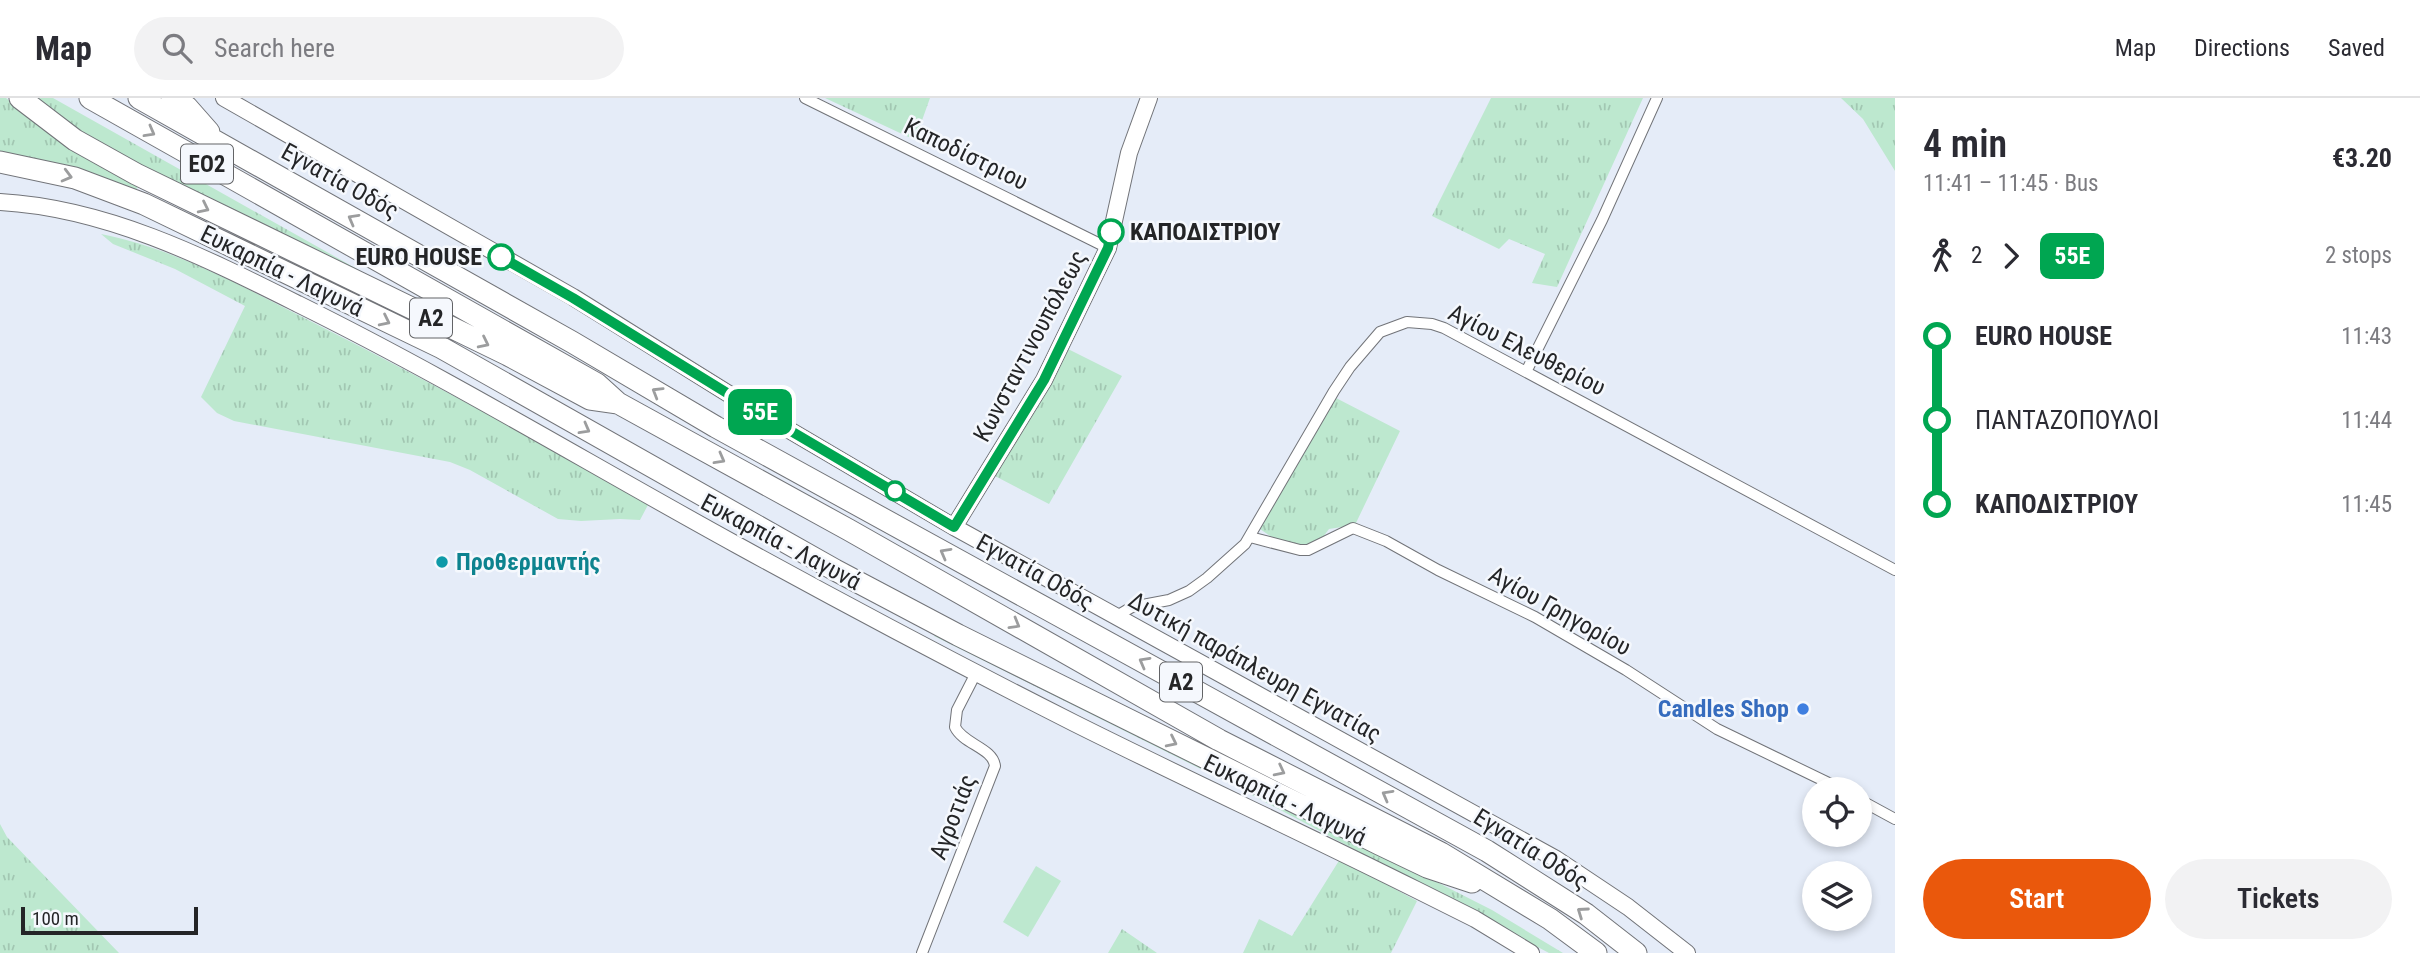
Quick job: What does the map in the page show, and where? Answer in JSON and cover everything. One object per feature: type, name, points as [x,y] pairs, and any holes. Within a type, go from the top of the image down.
[{"type":"highway","name":"Α2","points":[[20,98],[75,140],[136,174],[508,355],[590,399],[618,403]]},
{"type":"highway","name":"ΕΟ2","points":[[90,98],[597,384],[618,403]]},
{"type":"highway","name":"ΕΟ2","points":[[139,98],[219,144]]},
{"type":"highway","name":"Α2","points":[[172,98],[187,107],[219,144]]},
{"type":"highway","name":"Εγνατία Οδός","points":[[219,144],[572,342],[727,433],[1488,851],[1586,914],[1636,953]]},
{"type":"highway","points":[[0,162],[75,178],[144,204],[429,342],[835,570],[958,635],[1403,856],[1427,867],[1510,895]]},
{"type":"highway","name":"Εγνατία Οδός","points":[[618,403],[849,530],[1219,740],[1441,853],[1550,919],[1596,953]]},
{"type":"street","name":"Δυτική παράπλευρη Εγνατίας","points":[[224,98],[573,298],[740,401],[954,527],[1556,859],[1628,907],[1687,953]]},
{"type":"street","name":"Καποδίστριου","points":[[805,98],[1108,248]]},
{"type":"street","name":"Κωνσταντινουπόλεως","points":[[954,527],[1044,380],[1108,248],[1129,153],[1149,98]]},
{"type":"street","points":[[1526,372],[1602,220],[1657,98]]},
{"type":"street","name":"Ευκαρπία - Λαγυνά","points":[[0,202],[50,208],[108,222],[158,238],[219,264],[397,354],[739,546],[976,673],[1475,919],[1531,953]]},
{"type":"street","name":"Αγίου Ελευθερίου","points":[[1115,617],[1140,605],[1168,600],[1189,591],[1217,570],[1250,537],[1350,367],[1380,332],[1407,321],[1432,324],[1895,570]]},
{"type":"street","name":"Αγίου Γρηγορίου","points":[[1250,537],[1308,550],[1353,528],[1386,541],[1438,570],[1535,617],[1626,670],[1717,729],[1816,777]]},
{"type":"street","name":"Αγροτιάς","points":[[922,953],[995,766],[992,758],[963,738],[955,727],[957,710],[976,673]]},
{"type":"street","points":[[1872,807],[1895,820]]},
{"type":"shaded area","points":[[0,98],[1895,98],[1895,953],[0,953]]},
{"type":"green space","points":[[0,98],[6,98],[46,131],[139,185],[135,191],[0,154]]},
{"type":"green space","points":[[29,98],[53,98],[366,274],[117,157]]},
{"type":"green space","points":[[825,98],[930,98],[915,140]]},
{"type":"green space","points":[[1491,98],[1643,98],[1557,287],[1532,283],[1545,254],[1509,239],[1499,249],[1432,216]]},
{"type":"green space","points":[[1841,98],[1895,98],[1895,171],[1863,119]]},
{"type":"green space","points":[[101,234],[157,249],[238,284],[442,390],[649,503],[640,520],[558,519],[470,470],[450,462],[234,421],[217,413],[201,397],[245,306],[175,269],[113,244]]},
{"type":"green space","points":[[1066,348],[1122,376],[1049,504],[993,475]]},
{"type":"green space","points":[[1336,398],[1400,431],[1355,525],[1329,529],[1314,549],[1285,546],[1260,529]]},
{"type":"green space","points":[[939,630],[1492,910],[1563,953],[1549,953],[1235,786],[934,636]]},
{"type":"green space","points":[[0,824],[7,837],[119,953],[0,953]]},
{"type":"green space","points":[[1340,859],[1417,901],[1391,953],[1243,953],[1259,919],[1292,936]]},
{"type":"green space","points":[[1036,866],[1061,881],[1028,937],[1003,922]]},
{"type":"green space","points":[[1122,929],[1157,953],[1108,953]]},
{"type":"bus line","name":"55Ε","points":[[501,257],[954,527],[1044,380],[1108,248],[1111,232]]},
{"type":"place","name":"ΚΑΠΟΔΙΣΤΡΙΟΥ","points":[[1111,232]]},
{"type":"place","name":"EURO HOUSE","points":[[501,257]]},
{"type":"place","name":"Προθερμαντής","points":[[442,562]]},
{"type":"place","name":"Candles Shop","points":[[1803,709]]}]
